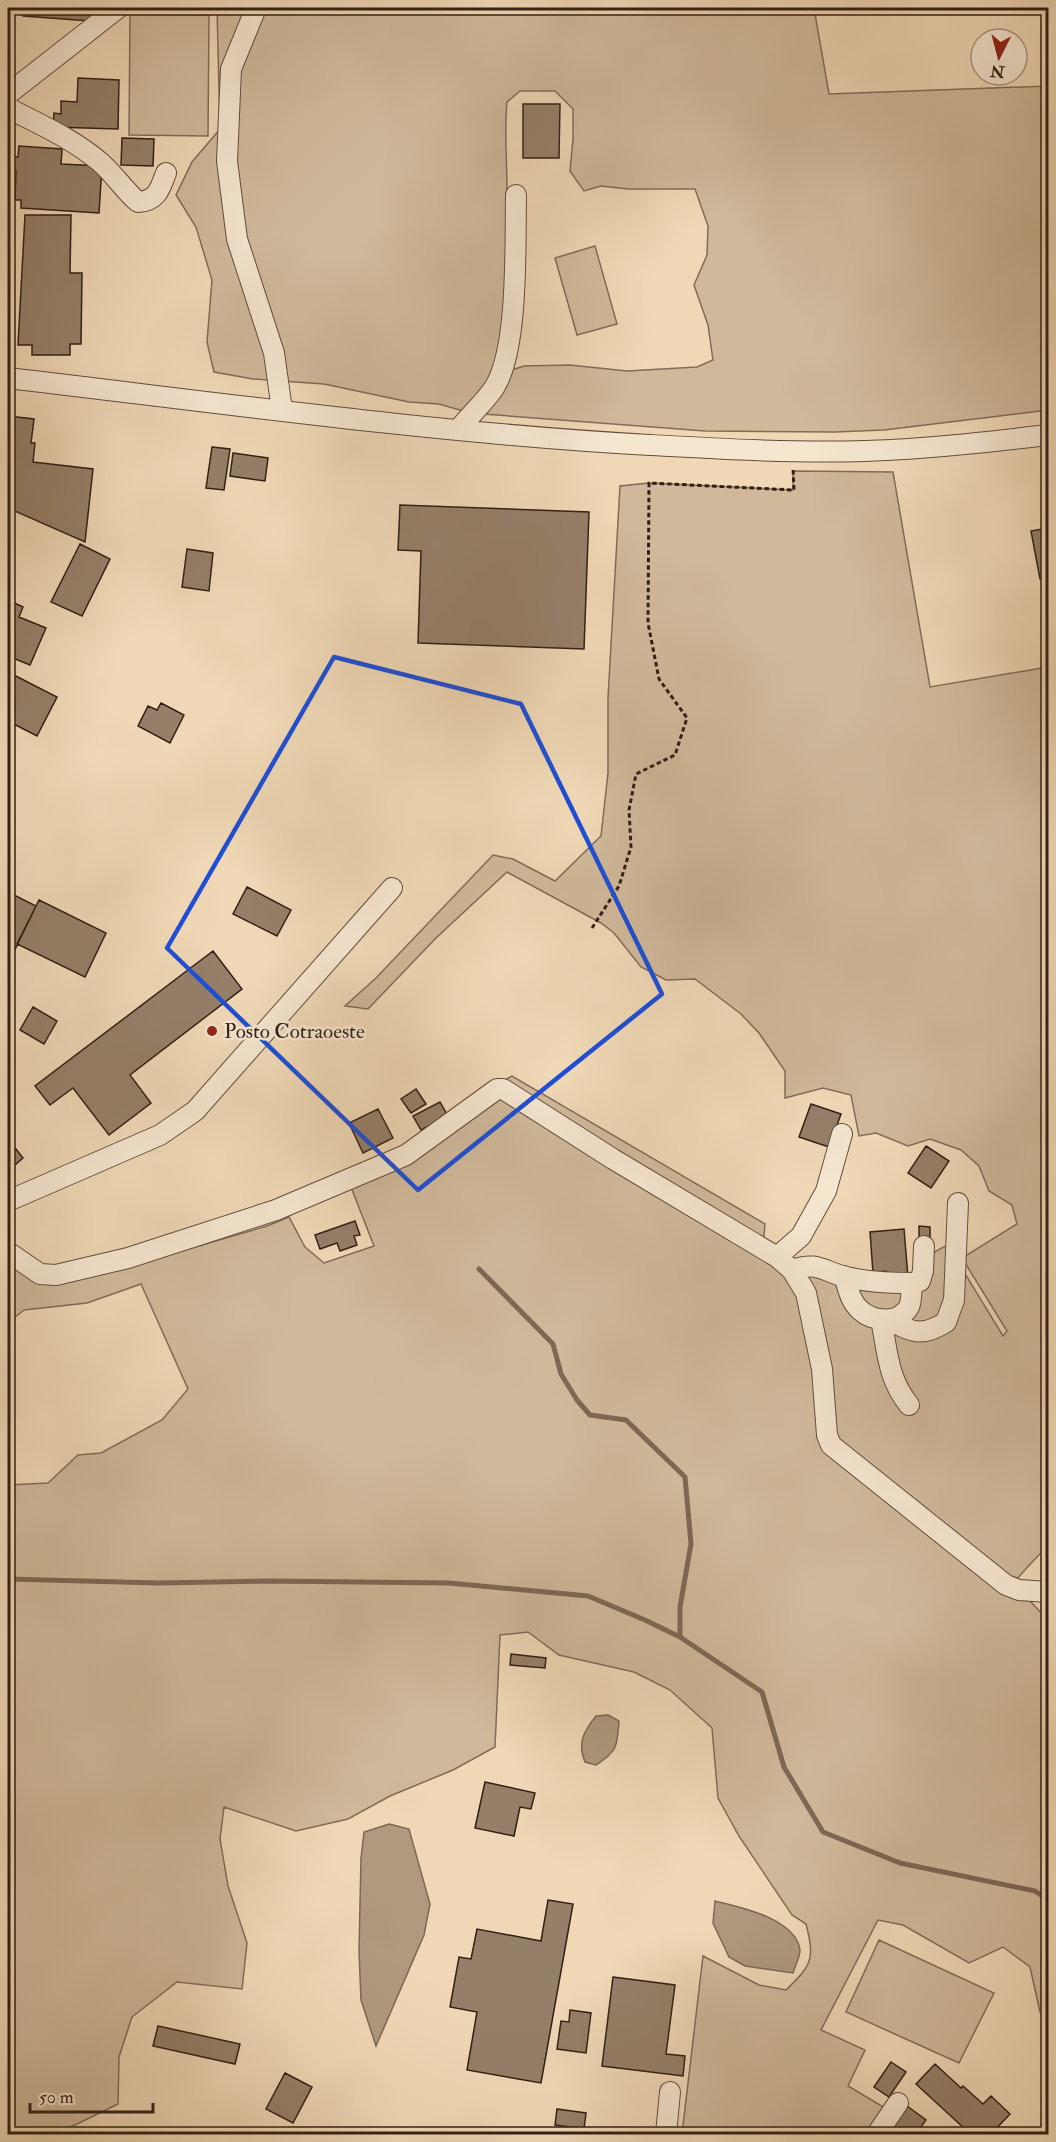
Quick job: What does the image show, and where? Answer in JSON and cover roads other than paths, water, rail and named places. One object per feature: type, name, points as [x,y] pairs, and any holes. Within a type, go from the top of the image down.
[{"type":"street","points":[[8,94],[118,8]]},
{"type":"street","points":[[256,8],[231,69],[227,161],[237,239],[274,353],[282,410]]},
{"type":"street","points":[[8,108],[87,151],[103,164],[125,192],[138,202],[148,201],[159,193],[166,173]]},
{"type":"street","points":[[458,430],[495,387],[505,361],[511,328],[516,195]]},
{"type":"street","points":[[8,378],[458,430],[585,441],[758,451],[876,450],[950,446],[1048,435]]},
{"type":"street","points":[[8,1201],[160,1135],[195,1111],[392,888]]},
{"type":"street","points":[[8,1252],[40,1274],[56,1275],[128,1258],[264,1214],[406,1155],[497,1089],[503,1089],[613,1159],[777,1257],[792,1270],[806,1293],[822,1369],[827,1435],[831,1445],[1006,1585],[1019,1590],[1048,1593]]},
{"type":"street","points":[[777,1257],[801,1236],[826,1191],[842,1134]]},
{"type":"street","points":[[844,1276],[852,1300],[861,1311],[908,1331],[930,1332],[946,1322],[954,1300],[958,1203]]},
{"type":"street","points":[[792,1270],[805,1265],[816,1266],[844,1276],[912,1284],[920,1281],[923,1271],[924,1246]]},
{"type":"street","points":[[885,1320],[904,1313],[910,1304],[912,1284]]},
{"type":"street","points":[[885,1320],[895,1385],[909,1405]]},
{"type":"street","points":[[666,2134],[670,2092]]},
{"type":"street","points":[[877,2134],[898,2103]]},
{"type":"waterway","points":[[479,1269],[553,1344],[561,1374],[577,1400],[590,1415],[626,1420],[685,1477],[691,1544],[680,1607],[680,1637]]},
{"type":"waterway","points":[[8,1579],[158,1583],[270,1581],[449,1583],[588,1596],[680,1637],[762,1692],[784,1767],[823,1832],[900,1863],[1035,1891],[1048,1900]]},
{"type":"place","name":"Posto Cotraoeste","points":[[212,1031]]}]
